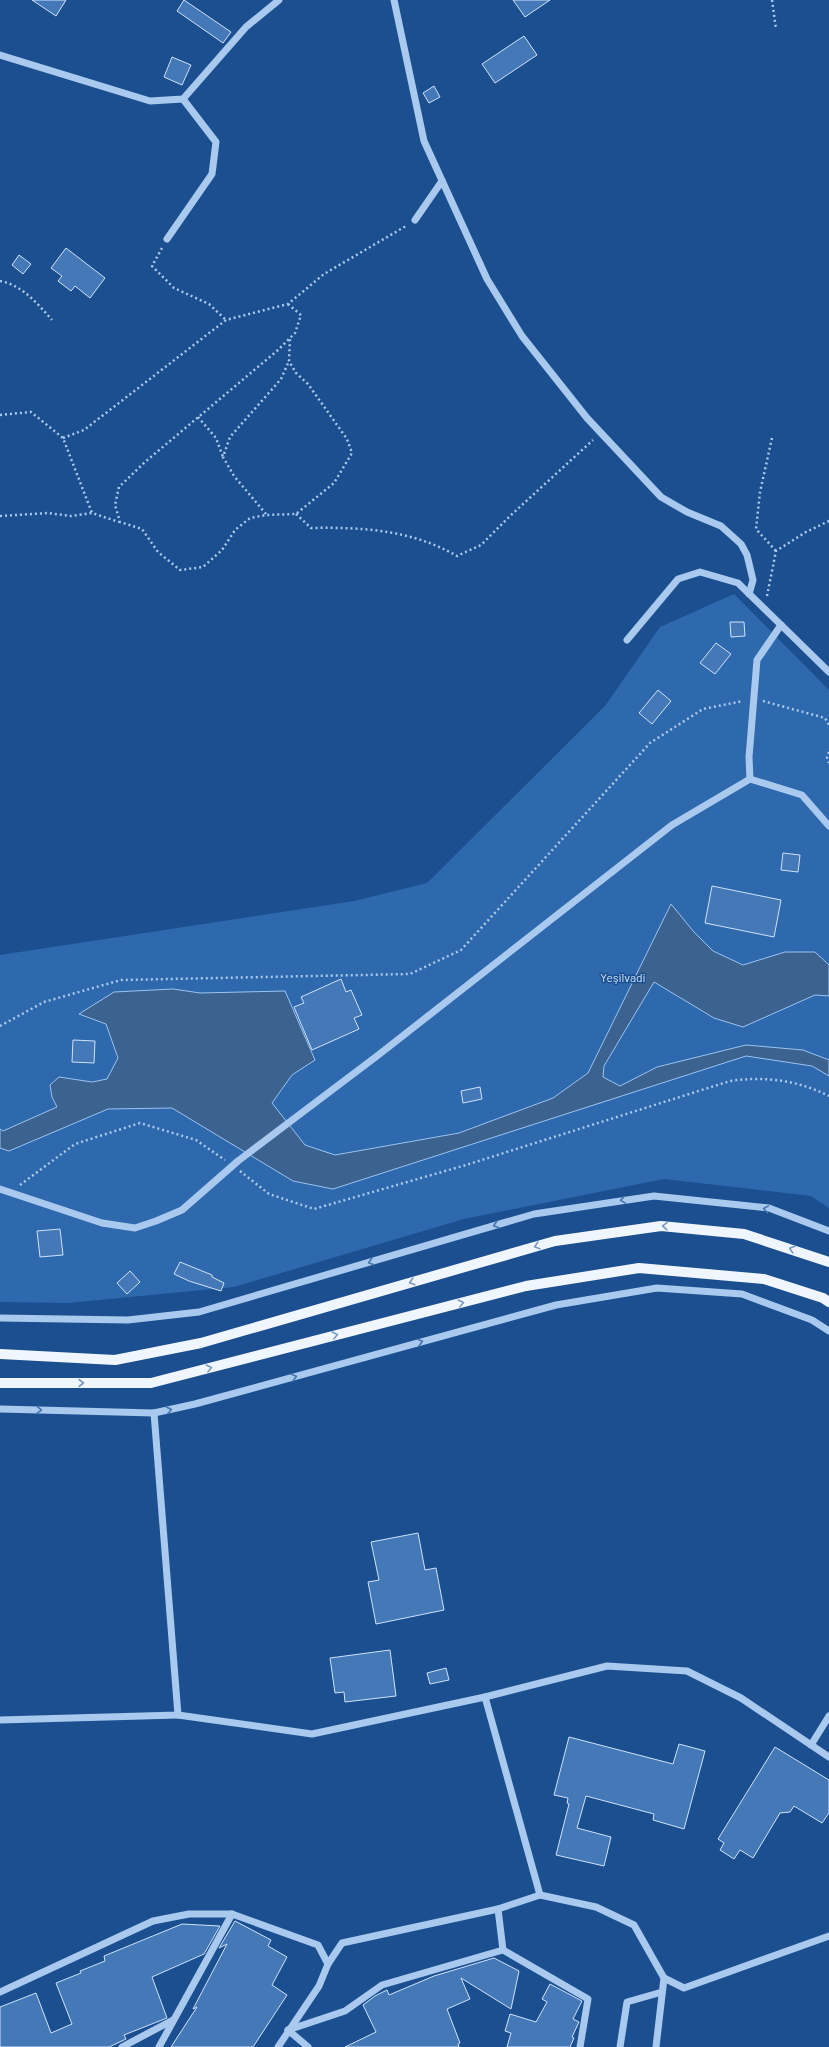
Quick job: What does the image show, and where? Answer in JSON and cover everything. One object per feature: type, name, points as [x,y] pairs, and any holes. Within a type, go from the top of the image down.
[{"type":"main road","points":[[0,1354],[115,1360],[201,1344],[554,1241],[661,1226],[744,1234],[829,1262]]},
{"type":"main road","points":[[0,1384],[151,1383],[526,1286],[639,1268],[764,1279],[823,1298],[829,1302]]},
{"type":"street","points":[[0,54],[150,101],[183,99],[246,27],[279,0]]},
{"type":"street","points":[[394,0],[424,141],[487,279],[522,336],[602,433],[661,497],[687,512],[722,526],[740,544],[747,555],[753,580],[749,594]]},
{"type":"street","points":[[167,239],[212,174],[216,142],[183,99]]},
{"type":"street","points":[[415,220],[442,181]]},
{"type":"street","points":[[627,640],[678,579],[700,572],[738,583],[829,672]]},
{"type":"street","points":[[750,779],[749,757],[758,660],[781,625]]},
{"type":"street","points":[[0,1189],[102,1223],[135,1228],[182,1210],[235,1163],[293,1120],[672,826],[750,779],[802,795],[829,826]]},
{"type":"street","points":[[0,1318],[128,1320],[199,1312],[534,1214],[654,1196],[769,1208],[829,1231]]},
{"type":"street","points":[[0,1409],[154,1413],[195,1404],[556,1305],[657,1288],[742,1294],[812,1320],[829,1331]]},
{"type":"street","points":[[154,1413],[178,1715]]},
{"type":"street","points":[[0,1720],[178,1715],[312,1734],[485,1697],[606,1666],[687,1671],[741,1698],[829,1757]]},
{"type":"street","points":[[485,1697],[540,1895]]},
{"type":"street","points":[[811,1745],[829,1716]]},
{"type":"street","points":[[278,2047],[319,1986],[328,1964],[342,1943],[498,1909],[540,1895],[596,1907],[634,1925],[664,1978],[684,1988],[829,1936]]},
{"type":"street","points":[[498,1909],[503,1950]]},
{"type":"street","points":[[0,1992],[153,1921],[189,1914],[232,1914],[318,1946],[328,1964]]},
{"type":"street","points":[[159,2047],[232,1914]]},
{"type":"street","points":[[288,2030],[345,2011],[382,1985],[503,1950],[588,1999],[580,2047]]},
{"type":"street","points":[[656,2047],[664,1978]]},
{"type":"street","points":[[620,2047],[627,2002],[662,1992]]},
{"type":"street","points":[[122,2047],[173,2020]]},
{"type":"street","points":[[288,2030],[308,2047]]},
{"type":"path","points":[[772,0],[776,29]]},
{"type":"path","points":[[63,438],[84,430],[226,320],[288,304],[324,274],[415,220]]},
{"type":"path","points":[[167,239],[152,266],[174,288],[209,304],[226,320]]},
{"type":"path","points":[[0,281],[12,283],[28,295],[52,320]]},
{"type":"path","points":[[120,522],[115,505],[119,487],[145,462],[295,333],[301,315],[288,304]]},
{"type":"path","points":[[223,457],[230,437],[281,379],[289,361],[290,338]]},
{"type":"path","points":[[0,516],[48,512],[71,516],[92,513],[142,529],[158,552],[180,570],[203,567],[222,550],[235,530],[250,518],[266,515],[296,514],[334,483],[352,453],[347,439],[308,384],[296,373],[289,361]]},
{"type":"path","points":[[0,415],[31,412],[63,438],[92,513]]},
{"type":"path","points":[[198,417],[216,438],[223,457],[234,476],[266,515]]},
{"type":"path","points":[[296,514],[312,528],[354,527],[395,532],[439,545],[458,556],[481,545],[511,515],[602,433]]},
{"type":"path","points":[[772,438],[760,492],[756,530],[776,551]]},
{"type":"path","points":[[765,610],[776,551],[806,532],[829,521]]},
{"type":"path","points":[[0,1026],[44,1002],[121,980],[410,974],[461,950],[650,743],[704,709],[754,698],[825,718],[829,724]]},
{"type":"path","points":[[829,752],[827,758],[829,763]]},
{"type":"path","points":[[10,1192],[75,1144],[140,1123],[196,1140],[235,1163],[269,1194],[314,1209],[466,1165],[730,1081],[753,1078],[781,1080],[798,1083],[829,1096]]},
{"type":"green space","name":"Yeşilvadi","points":[[734,594],[829,690],[829,1208],[811,1196],[664,1179],[464,1219],[234,1287],[68,1303],[0,1302],[0,955],[354,901],[427,883],[605,706],[660,627]]},
{"type":"shaded area","points":[[671,904],[694,932],[713,951],[743,965],[785,952],[815,952],[829,965],[829,996],[815,995],[743,1027],[714,1018],[654,982],[604,1066],[603,1077],[620,1086],[657,1067],[746,1045],[803,1050],[829,1060],[829,1076],[812,1066],[746,1056],[333,1189],[293,1181],[172,1108],[108,1109],[9,1151],[0,1148],[0,1129],[3,1131],[57,1107],[52,1097],[50,1085],[59,1077],[92,1082],[107,1079],[118,1058],[106,1024],[79,1014],[114,992],[173,989],[200,993],[285,991],[315,1060],[292,1075],[272,1103],[305,1145],[335,1155],[459,1133],[553,1098],[588,1073]]},
{"type":"building","points":[[32,0],[66,0],[56,16]]},
{"type":"building","points":[[184,0],[231,32],[223,43],[177,11]]},
{"type":"building","points":[[513,0],[550,0],[525,17]]},
{"type":"building","points":[[524,36],[537,55],[495,83],[482,64]]},
{"type":"building","points":[[172,57],[191,65],[182,85],[164,77]]},
{"type":"building","points":[[434,86],[440,97],[429,103],[423,93]]},
{"type":"building","points":[[66,248],[105,278],[90,298],[75,286],[71,291],[58,281],[62,276],[51,268]]},
{"type":"building","points":[[19,255],[31,264],[23,274],[12,265]]},
{"type":"building","points":[[730,622],[744,622],[745,636],[731,637]]},
{"type":"building","points":[[716,643],[731,654],[715,674],[700,663]]},
{"type":"building","points":[[658,690],[671,701],[652,724],[639,713]]},
{"type":"building","points":[[783,853],[800,855],[798,872],[781,870]]},
{"type":"building","points":[[712,886],[781,900],[774,937],[705,923]]},
{"type":"building","points":[[341,979],[346,992],[351,990],[362,1015],[354,1018],[359,1029],[312,1050],[294,1007],[304,1003],[301,997]]},
{"type":"building","points":[[73,1040],[95,1041],[94,1063],[72,1062]]},
{"type":"building","points":[[480,1087],[482,1099],[463,1103],[461,1091]]},
{"type":"building","points":[[60,1229],[63,1255],[40,1257],[37,1231]]},
{"type":"building","points":[[180,1262],[212,1275],[212,1277],[224,1283],[221,1291],[189,1281],[174,1274]]},
{"type":"building","points":[[130,1271],[140,1282],[127,1294],[117,1283]]},
{"type":"building","points":[[418,1533],[425,1570],[436,1568],[444,1610],[376,1624],[368,1582],[379,1580],[371,1542]]},
{"type":"building","points":[[390,1650],[396,1696],[345,1702],[344,1692],[335,1693],[330,1658]]},
{"type":"building","points":[[446,1668],[449,1680],[430,1684],[427,1673]]},
{"type":"building","points":[[569,1737],[673,1764],[679,1744],[705,1751],[684,1829],[653,1820],[654,1814],[586,1796],[577,1828],[611,1837],[604,1866],[556,1855],[569,1804],[567,1803],[568,1798],[554,1795]]},
{"type":"building","points":[[775,1747],[829,1780],[829,1813],[822,1823],[794,1806],[790,1812],[780,1813],[753,1858],[740,1850],[734,1859],[720,1850],[724,1843],[718,1839]]},
{"type":"building","points":[[235,1921],[271,1940],[268,1946],[287,1957],[272,1985],[287,1995],[253,2047],[171,2047],[197,2007],[193,2009],[227,1944],[219,1948]]},
{"type":"building","points":[[182,1924],[220,1926],[204,1954],[152,1977],[167,2018],[124,2035],[126,2039],[109,2047],[0,2047],[0,2007],[36,1993],[51,2033],[72,2024],[56,1983],[105,1961],[104,1956]]},
{"type":"building","points":[[494,1958],[519,1971],[511,2009],[461,1978],[470,1999],[447,2009],[460,2043],[458,2044],[459,2047],[345,2047],[376,2032],[363,2005],[375,1996],[387,1990],[389,1995],[434,1976]]},
{"type":"building","points":[[550,1984],[582,2001],[573,2019],[579,2022],[572,2037],[574,2038],[570,2047],[507,2047],[511,2033],[505,2031],[510,2014],[536,2022],[547,2002],[542,1999]]}]
